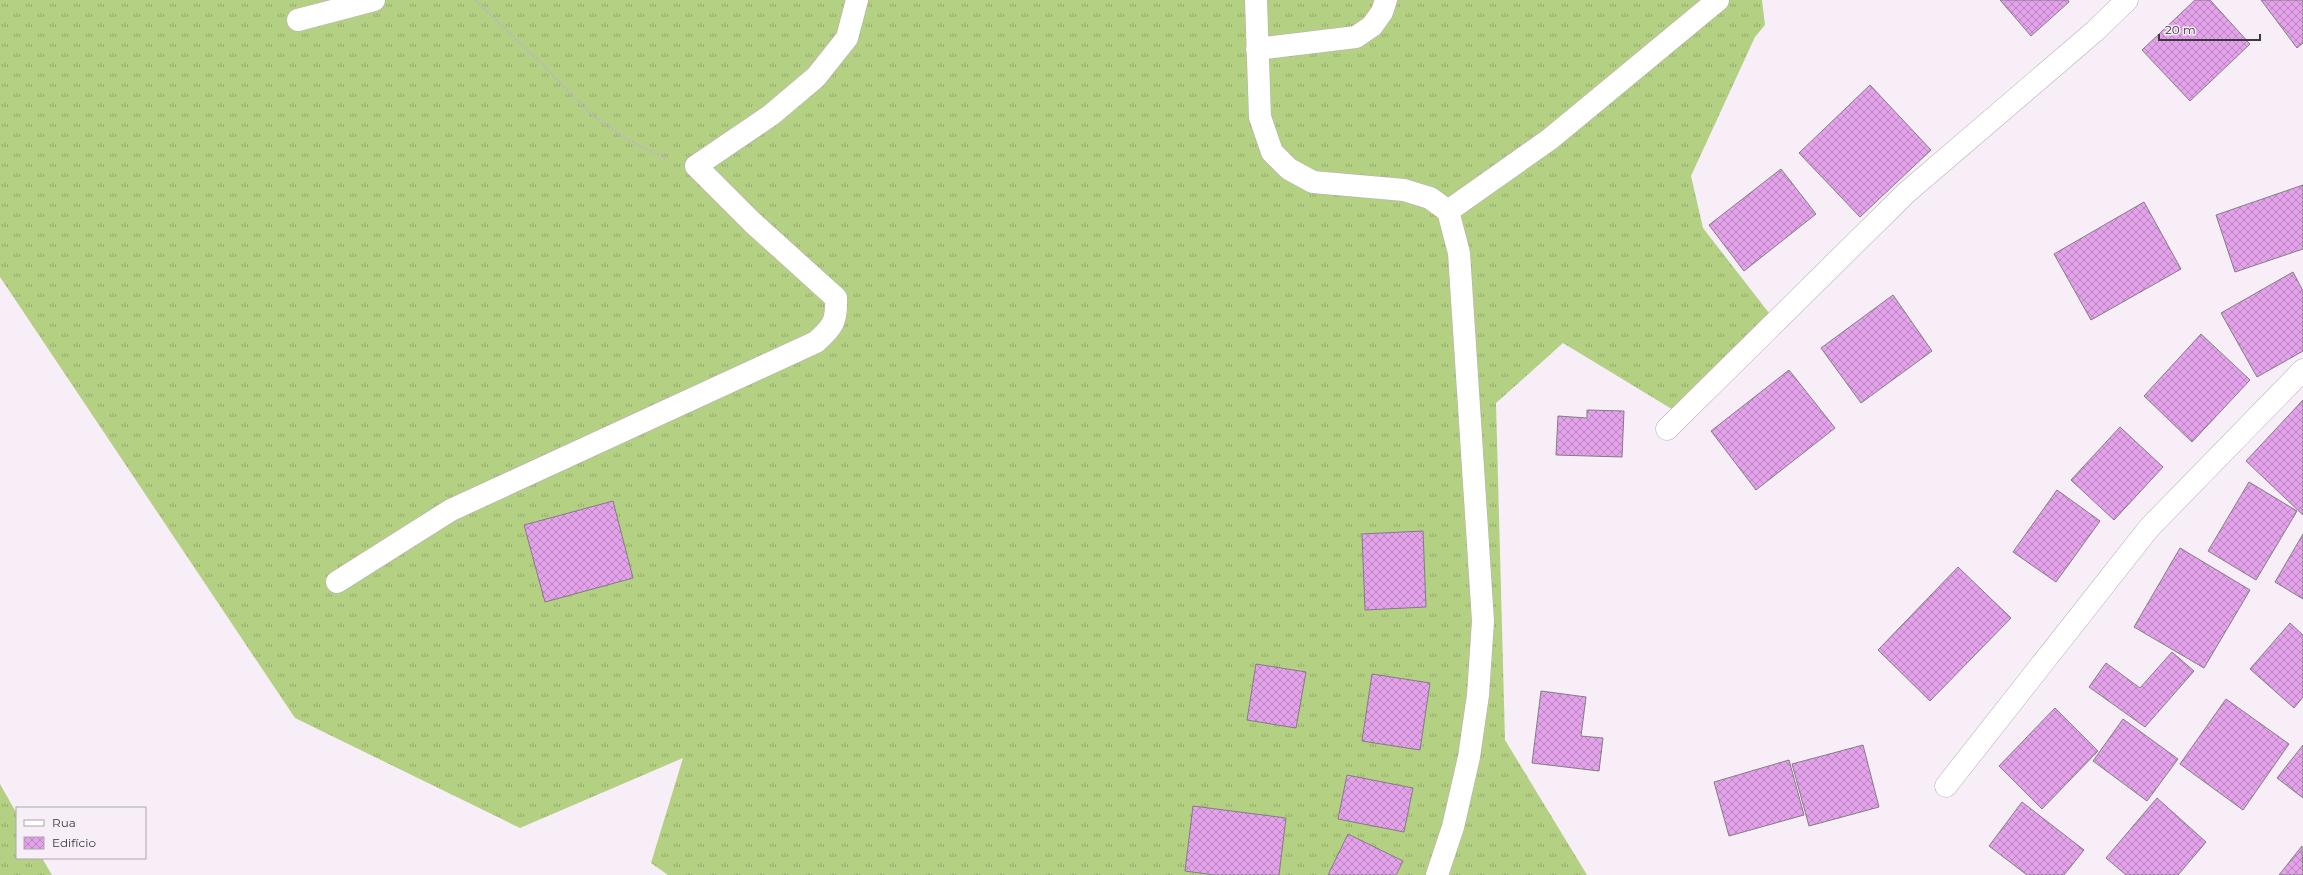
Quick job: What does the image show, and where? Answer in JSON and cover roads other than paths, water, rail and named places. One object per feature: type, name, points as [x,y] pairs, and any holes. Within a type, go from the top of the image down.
[{"type":"street","points":[[298,20],[374,0]]},
{"type":"street","points":[[337,582],[451,510],[816,342],[829,331],[836,316],[836,298],[752,222],[696,166],[771,115],[816,77],[847,38],[857,0]]},
{"type":"street","points":[[1256,0],[1260,117],[1272,152],[1289,169],[1313,182],[1404,190],[1430,198],[1448,211],[1459,252],[1483,621],[1478,695],[1469,757],[1453,827],[1437,875]]},
{"type":"street","points":[[1257,49],[1356,37],[1372,26],[1382,12],[1386,0]]},
{"type":"street","points":[[1448,211],[1550,139],[1718,0]]},
{"type":"street","points":[[1667,429],[1906,193],[2095,32],[2128,0]]},
{"type":"street","points":[[1946,786],[2149,528],[2303,370]]}]
